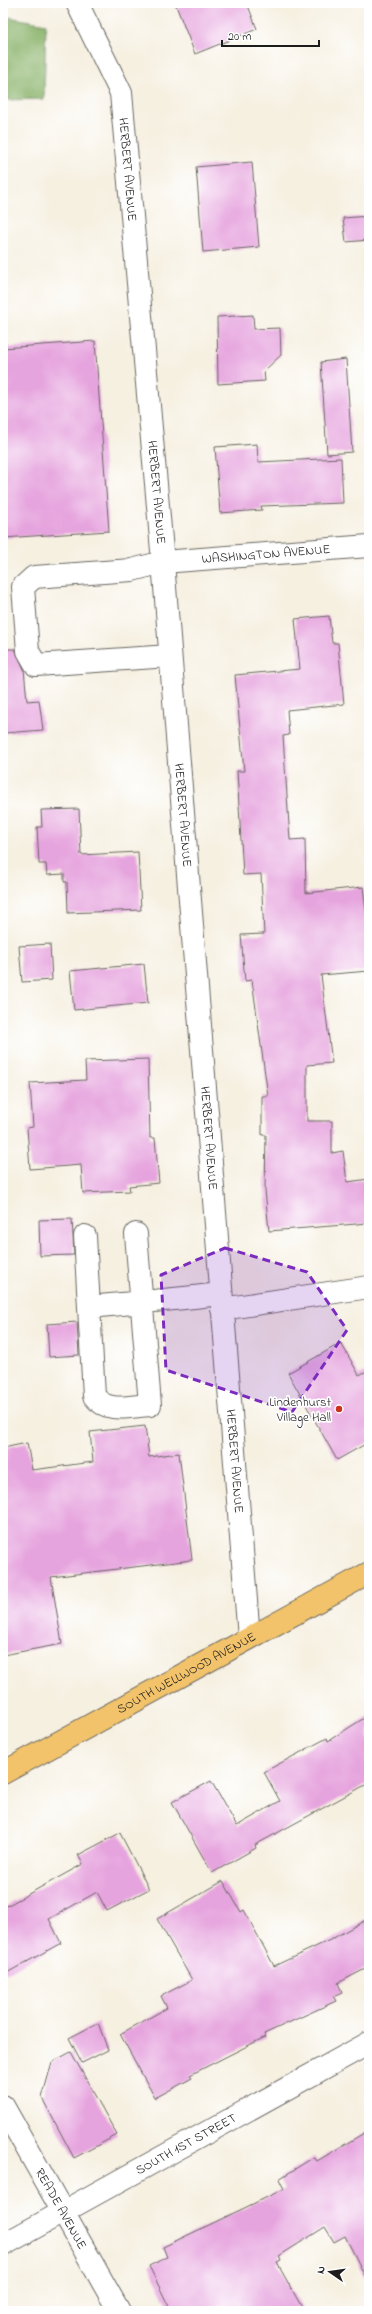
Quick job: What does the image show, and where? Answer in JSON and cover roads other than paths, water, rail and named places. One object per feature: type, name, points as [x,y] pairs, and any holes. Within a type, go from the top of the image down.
[{"type":"main road","name":"SOUTH WELLWOOD AVENUE","points":[[3,1773],[369,1572]]},
{"type":"street","name":"HERBERT AVENUE","points":[[77,3],[121,93],[163,562],[249,1638]]},
{"type":"street","name":"WASHINGTON AVENUE","points":[[170,656],[36,665],[28,651],[23,587],[34,577],[132,570],[163,562],[369,546]]},
{"type":"street","points":[[84,1236],[94,1396],[100,1404],[108,1408],[150,1405],[136,1234]]},
{"type":"street","points":[[89,1307],[142,1302],[222,1302],[369,1287]]},
{"type":"street","name":"SOUTH 1ST STREET","points":[[3,2245],[369,2043]]},
{"type":"street","name":"READE AVENUE","points":[[3,2106],[119,2311]]},
{"type":"place","name":"Lindenhurst Village Hall","points":[[339,1409]]}]
